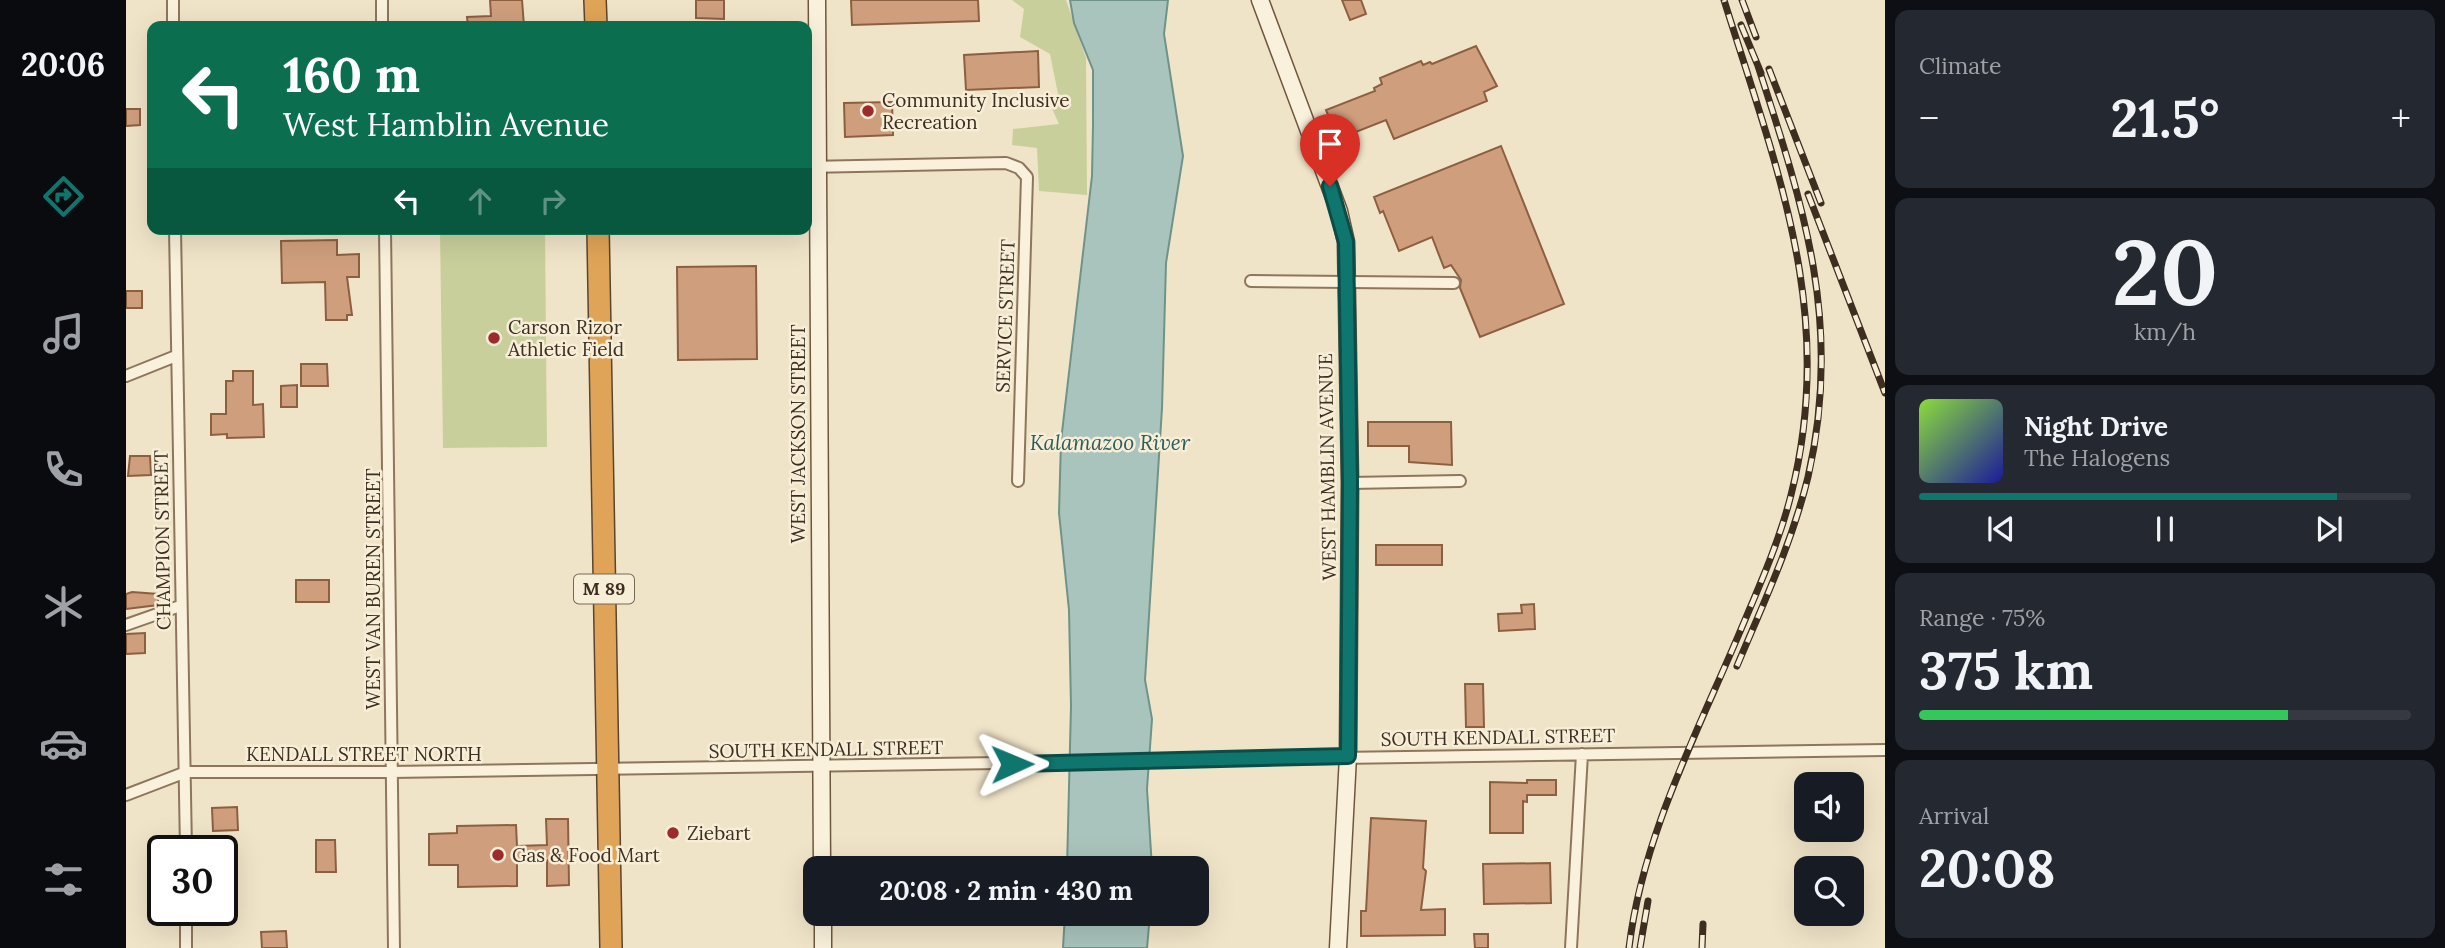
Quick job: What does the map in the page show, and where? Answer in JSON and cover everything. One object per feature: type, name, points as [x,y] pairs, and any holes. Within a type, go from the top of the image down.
[{"type":"highway","points":[[595,0],[596,21]]},
{"type":"highway","name":"M 89","points":[[598,235],[611,948]]},
{"type":"street","points":[[173,0],[173,21]]},
{"type":"street","points":[[382,0],[382,21]]},
{"type":"street","name":"WEST JACKSON STREET","points":[[817,0],[812,167],[822,856]]},
{"type":"street","name":"WEST HAMBLIN AVENUE","points":[[1260,0],[1339,211],[1346,242],[1350,482],[1348,756],[1338,948]]},
{"type":"street","name":"SERVICE STREET","points":[[812,167],[1007,163],[1019,168],[1027,177],[1018,481]]},
{"type":"street","name":"CHAMPION STREET","points":[[175,235],[186,835]]},
{"type":"street","name":"WEST VAN BUREN STREET","points":[[385,235],[390,435],[394,948]]},
{"type":"street","points":[[1251,281],[1454,283]]},
{"type":"street","points":[[126,376],[176,356]]},
{"type":"street","points":[[1350,482],[1460,481]]},
{"type":"street","points":[[126,625],[180,606]]},
{"type":"street","name":"SOUTH KENDALL STREET","points":[[607,768],[1885,750]]},
{"type":"street","points":[[1571,948],[1582,754]]},
{"type":"street","name":"KENDALL STREET NORTH","points":[[126,795],[186,772],[607,768]]},
{"type":"street","points":[[186,926],[186,948]]},
{"type":"street","points":[[822,926],[823,948]]},
{"type":"green space","points":[[1012,0],[1066,0],[1086,58],[1087,195],[1039,191],[1037,148],[1012,145],[1013,129],[1059,124],[1050,104],[1058,94],[1050,54],[1020,37],[1024,9]]},
{"type":"green space","name":"Carson Rizor Athletic Field","points":[[440,235],[545,235],[547,447],[443,448]]},
{"type":"water","name":"Kalamazoo River","points":[[1070,0],[1168,0],[1164,34],[1183,156],[1166,263],[1162,408],[1145,680],[1152,719],[1147,789],[1151,856],[1067,856],[1071,706],[1069,610],[1059,513],[1061,441],[1092,176],[1093,125],[1093,70],[1074,23]]},
{"type":"water","points":[[1064,926],[1149,926],[1147,948],[1063,948]]},
{"type":"building","points":[[490,0],[522,0],[524,21],[467,21],[467,17],[491,16]]},
{"type":"building","points":[[696,0],[724,0],[724,19],[696,18]]},
{"type":"building","points":[[851,0],[978,0],[979,21],[852,25]]},
{"type":"building","points":[[1342,0],[1361,0],[1366,14],[1350,20]]},
{"type":"building","points":[[1476,46],[1497,86],[1484,92],[1487,101],[1394,139],[1386,120],[1338,139],[1326,110],[1375,91],[1374,88],[1382,84],[1380,78],[1421,61],[1423,65],[1430,62],[1432,64]]},
{"type":"building","points":[[1038,51],[1039,87],[966,90],[964,55]]},
{"type":"building","name":"Community Inclusive Recreation","points":[[892,102],[893,135],[845,137],[844,103]]},
{"type":"building","points":[[126,109],[140,109],[140,125],[126,126]]},
{"type":"building","points":[[1501,146],[1564,304],[1480,337],[1460,288],[1461,280],[1451,265],[1444,268],[1432,237],[1399,251],[1383,211],[1380,213],[1374,197]]},
{"type":"building","points":[[337,240],[337,255],[359,254],[359,277],[347,277],[352,315],[347,315],[347,320],[326,320],[325,282],[282,283],[281,241]]},
{"type":"building","points":[[756,266],[757,359],[678,360],[677,267]]},
{"type":"building","points":[[126,291],[142,291],[142,308],[126,308]]},
{"type":"building","points":[[301,364],[327,364],[328,386],[301,386]]},
{"type":"building","points":[[233,371],[253,371],[253,405],[263,404],[264,437],[227,438],[227,434],[211,435],[211,414],[226,414],[226,381],[233,381]]},
{"type":"building","points":[[297,385],[297,407],[281,407],[281,386]]},
{"type":"building","points":[[1368,422],[1451,422],[1452,465],[1409,462],[1409,446],[1368,446]]},
{"type":"building","points":[[130,456],[150,456],[151,475],[128,476]]},
{"type":"building","points":[[1376,545],[1442,545],[1442,565],[1376,565]]},
{"type":"building","points":[[296,580],[329,580],[329,602],[296,602]]},
{"type":"building","points":[[126,594],[158,594],[158,605],[126,609]]},
{"type":"building","points":[[1534,604],[1535,629],[1499,631],[1498,614],[1522,613],[1521,605]]},
{"type":"building","points":[[145,633],[145,653],[126,654],[126,634]]},
{"type":"building","points":[[1465,684],[1483,684],[1484,727],[1466,727]]},
{"type":"building","points":[[1527,780],[1556,780],[1556,795],[1527,795],[1527,802],[1523,801],[1523,833],[1490,833],[1490,782],[1527,783]]},
{"type":"building","points":[[237,807],[238,830],[213,831],[212,808]]},
{"type":"building","points":[[1371,818],[1426,821],[1423,868],[1426,871],[1421,910],[1445,909],[1445,935],[1361,936],[1361,911],[1366,911]]},
{"type":"building","points":[[546,819],[568,819],[569,885],[547,886],[547,860],[517,860],[517,886],[458,887],[458,865],[429,865],[429,834],[457,833],[457,826],[516,825],[517,846],[547,845]]},
{"type":"building","points":[[316,840],[335,840],[336,872],[316,872]]},
{"type":"building","points":[[1550,863],[1551,903],[1484,904],[1483,864]]},
{"type":"building","points":[[286,931],[287,948],[262,948],[261,932]]},
{"type":"building","points":[[1474,934],[1488,934],[1488,948],[1475,948]]},
{"type":"railway","points":[[1629,948],[1636,907],[1658,827],[1774,548],[1791,495],[1804,429],[1807,365],[1804,304],[1795,243],[1781,184],[1724,0]]},
{"type":"railway","points":[[1742,0],[1756,37]]},
{"type":"railway","points":[[1741,25],[1761,73]]},
{"type":"railway","points":[[1737,666],[1776,573],[1801,502],[1818,421],[1821,368],[1820,317],[1803,218],[1758,66]]},
{"type":"railway","points":[[1769,69],[1821,203]]},
{"type":"railway","points":[[1808,194],[1885,393]]},
{"type":"railway","points":[[1640,948],[1648,901]]},
{"type":"railway","points":[[1702,948],[1703,924]]},
{"type":"place","name":"Community Inclusive Recreation","points":[[868,111]]},
{"type":"place","name":"Carson Rizor Athletic Field","points":[[494,338]]},
{"type":"place","name":"Ziebart","points":[[673,833]]},
{"type":"place","name":"Gas & Food Mart","points":[[498,855]]},
{"type":"route","points":[[1012,764],[1348,756],[1350,482],[1346,242],[1330,186]]}]
